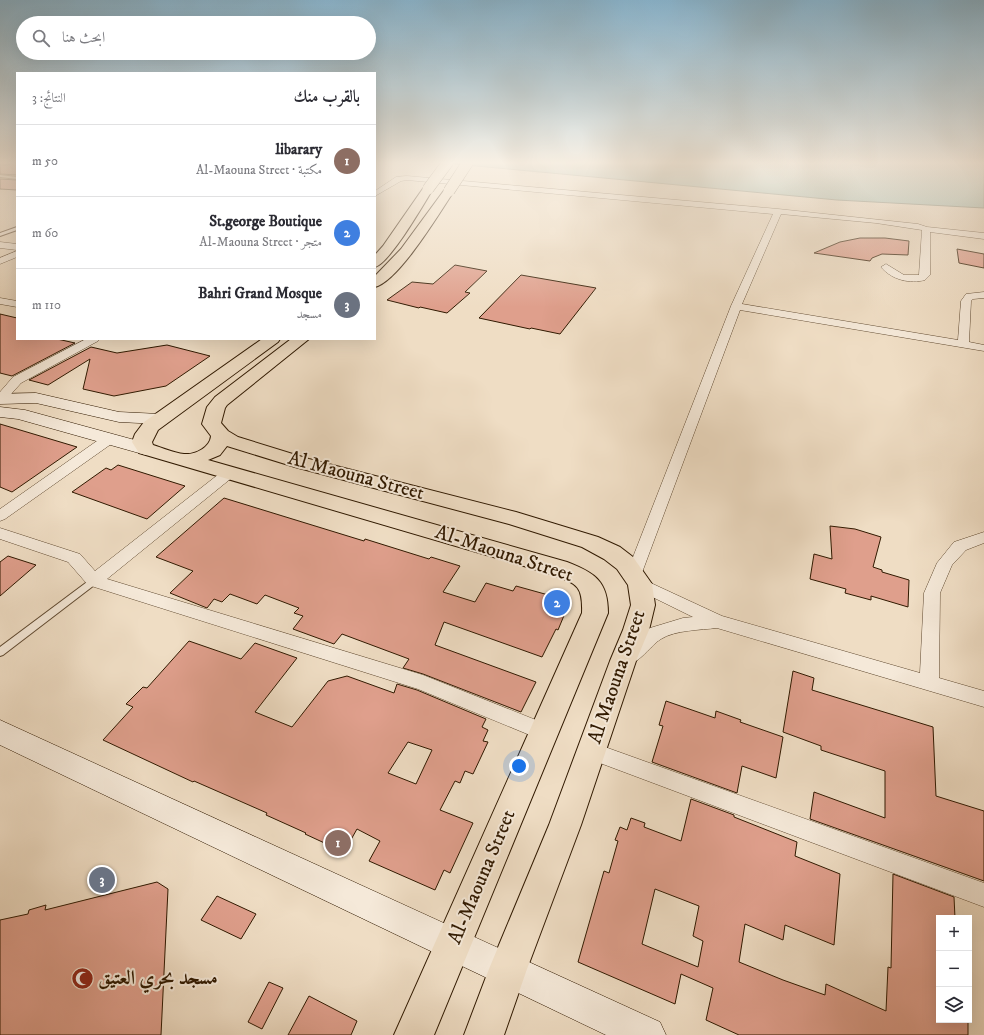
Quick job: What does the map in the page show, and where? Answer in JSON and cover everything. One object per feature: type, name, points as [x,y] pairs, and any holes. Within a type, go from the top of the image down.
[{"type":"highway","points":[[376,262],[388,248],[414,210]]},
{"type":"highway","points":[[376,282],[396,264],[405,253],[435,210]]},
{"type":"highway","points":[[146,449],[142,442],[145,434],[160,419],[186,402],[271,340]]},
{"type":"highway","points":[[182,460],[198,458],[211,451],[220,443],[221,435],[212,424],[216,407],[227,396],[300,340]]},
{"type":"highway","name":"Al Maouna Street","points":[[221,435],[231,441],[302,463],[516,519],[590,542],[612,553],[625,563],[637,579],[643,605],[636,630],[623,661],[565,825],[508,969],[484,1035]]},
{"type":"highway","name":"Al-Maouna Street","points":[[146,449],[418,526],[559,568],[579,576],[589,585],[594,593],[595,613],[414,1035]]},
{"type":"street","points":[[770,210],[905,224],[926,229],[984,236]]},
{"type":"street","points":[[778,211],[736,306],[637,579],[717,621],[984,699]]},
{"type":"street","points":[[886,267],[894,275],[903,278],[922,278],[925,275],[926,229]]},
{"type":"street","points":[[0,245],[16,247]]},
{"type":"street","points":[[0,261],[16,254]]},
{"type":"street","points":[[963,344],[966,301],[970,296],[984,295]]},
{"type":"street","points":[[0,301],[16,304]]},
{"type":"street","points":[[736,306],[984,348]]},
{"type":"street","points":[[0,399],[17,380],[92,340]]},
{"type":"street","points":[[0,399],[36,398],[119,417],[160,419]]},
{"type":"street","points":[[0,412],[19,414],[146,449]]},
{"type":"street","points":[[0,516],[109,439]]},
{"type":"street","points":[[94,581],[229,473]]},
{"type":"street","points":[[0,533],[74,558],[94,581],[423,683],[544,732]]},
{"type":"street","points":[[929,683],[932,593],[945,563],[960,546],[984,537]]},
{"type":"street","points":[[623,661],[656,633],[683,625],[717,621]]},
{"type":"street","points":[[0,732],[647,1035]]},
{"type":"street","points":[[591,751],[984,895]]},
{"type":"lane","points":[[0,235],[16,228]]},
{"type":"lane","points":[[0,652],[94,581]]},
{"type":"building","points":[[860,238],[885,238],[909,241],[908,255],[882,254],[872,258],[870,261],[814,253],[840,242]]},
{"type":"building","points":[[957,249],[984,254],[984,268],[959,263]]},
{"type":"building","points":[[455,265],[487,271],[465,292],[470,293],[447,313],[387,300],[412,282],[433,284]]},
{"type":"building","points":[[521,275],[596,288],[560,334],[479,318]]},
{"type":"building","points":[[0,314],[16,318],[16,340],[62,340],[75,343],[12,376],[0,373]]},
{"type":"building","points":[[167,345],[210,356],[166,386],[114,396],[83,389],[90,359],[48,385],[29,380],[91,347],[117,353]]},
{"type":"building","points":[[0,424],[77,447],[12,492],[0,487]]},
{"type":"building","points":[[118,465],[185,486],[147,519],[72,492],[106,468],[111,470]]},
{"type":"building","points":[[224,498],[364,541],[365,539],[429,559],[431,557],[460,566],[443,592],[475,602],[486,583],[513,591],[516,586],[570,601],[558,630],[556,629],[542,657],[444,622],[435,645],[536,682],[521,712],[423,674],[403,668],[409,659],[342,634],[334,644],[293,629],[303,616],[294,613],[299,608],[265,595],[257,604],[230,594],[222,602],[214,599],[207,608],[170,593],[193,571],[156,557]]},
{"type":"building","points":[[830,526],[855,529],[881,537],[873,567],[882,570],[882,572],[909,580],[908,607],[871,596],[871,600],[845,593],[846,589],[810,579],[814,554],[832,559]]},
{"type":"building","points":[[8,556],[36,565],[0,596],[0,562]]},
{"type":"building","points":[[189,641],[241,659],[255,643],[297,658],[255,712],[292,727],[328,681],[347,676],[394,693],[397,684],[417,690],[486,719],[482,727],[488,730],[483,741],[488,742],[473,774],[465,771],[460,783],[455,781],[440,810],[473,823],[450,873],[444,870],[435,890],[369,861],[380,841],[357,829],[344,852],[266,815],[267,813],[194,781],[193,782],[103,740],[133,707],[126,704],[143,687],[147,688]],"holes":[[[408,742],[432,750],[416,784],[388,773]]]},
{"type":"building","points":[[793,671],[814,678],[812,690],[933,727],[936,796],[984,811],[984,881],[810,819],[814,792],[885,818],[885,771],[821,750],[821,746],[783,732]]},
{"type":"building","points":[[666,701],[715,718],[716,711],[741,720],[740,722],[783,737],[776,778],[742,766],[737,793],[652,762],[663,726],[659,725]]},
{"type":"building","points":[[691,799],[734,815],[734,817],[797,842],[795,856],[840,874],[834,945],[785,925],[783,940],[745,924],[739,962],[825,995],[826,984],[886,1011],[888,967],[891,968],[893,874],[954,897],[955,915],[936,915],[936,1023],[968,1023],[968,1035],[739,1035],[706,1020],[713,988],[681,974],[675,1004],[578,962],[604,871],[609,873],[618,841],[615,840],[620,827],[627,830],[631,818],[645,823],[644,827],[681,841]],"holes":[[[655,889],[699,906],[693,936],[703,941],[698,967],[642,944]]]},
{"type":"building","name":"مسجد بحري العتيق","points":[[157,882],[168,889],[161,1035],[0,1035],[0,920],[28,914],[29,910],[46,905],[45,910]]},
{"type":"building","points":[[217,896],[256,914],[241,939],[201,920]]},
{"type":"building","points":[[269,982],[283,988],[262,1029],[248,1022]]},
{"type":"building","points":[[309,996],[357,1021],[351,1035],[288,1035]]},
{"type":"place","name":"St.george Boutique","points":[[557,603]]},
{"type":"place","name":"libarary","points":[[338,843]]},
{"type":"place","name":"Bahri Grand Mosque","points":[[102,880]]},
{"type":"place","name":"مسجد بحري العتيق","points":[[82,978]]}]
